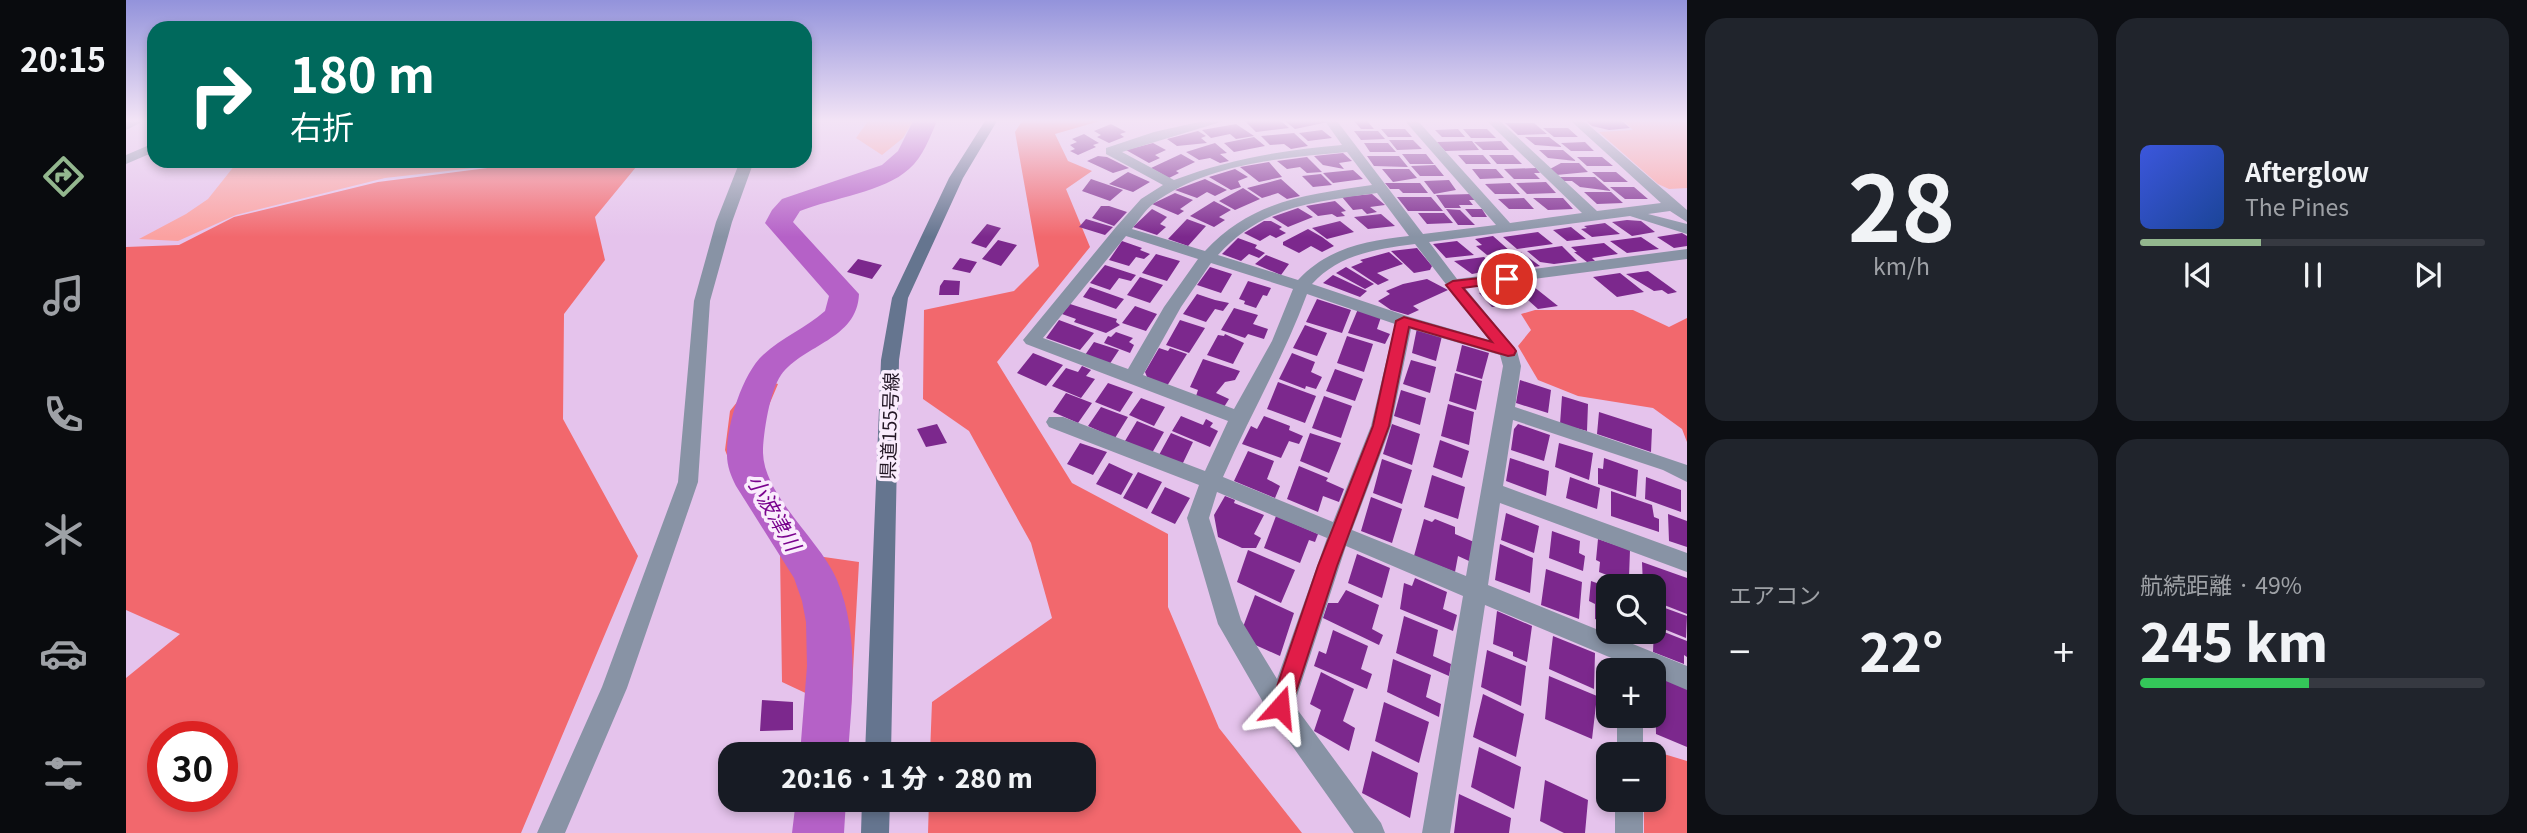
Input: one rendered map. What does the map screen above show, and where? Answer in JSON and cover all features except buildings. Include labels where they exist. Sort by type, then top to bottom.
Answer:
[{"type":"main road","name":"県道155号線","points":[[878,742],[890,360],[895,325],[900,298],[910,275],[967,160]]},
{"type":"main road","points":[[875,833],[876,812]]},
{"type":"street","points":[[1126,160],[1173,185]]},
{"type":"street","points":[[1239,418],[1032,340],[1146,202],[1173,185],[1221,167],[1257,160]]},
{"type":"street","points":[[1361,160],[1453,285],[1508,351],[1513,366],[1436,833]]},
{"type":"street","points":[[1446,160],[1507,228]]},
{"type":"street","points":[[1534,160],[1593,216]]},
{"type":"street","points":[[1620,160],[1687,218]]},
{"type":"street","points":[[551,833],[614,688],[688,482],[702,301],[724,222],[744,168]]},
{"type":"street","points":[[1133,377],[1206,256],[1233,230],[1264,212],[1307,199],[1382,188]]},
{"type":"street","points":[[1371,833],[1280,707],[1230,624],[1198,518],[1239,418],[1281,341],[1302,286],[1319,267],[1345,253],[1397,242],[1672,206]]},
{"type":"street","points":[[1626,213],[1687,229]]},
{"type":"street","points":[[1121,230],[1368,307],[1404,321],[1508,351]]},
{"type":"street","points":[[1453,285],[1687,254]]},
{"type":"street","points":[[1280,707],[1327,566],[1381,426],[1404,321]]},
{"type":"street","points":[[1504,410],[1670,465],[1687,474]]},
{"type":"street","points":[[1056,422],[1211,481],[1477,591],[1621,658]]},
{"type":"street","points":[[1492,491],[1687,564]]},
{"type":"street","points":[[1666,672],[1687,678]]},
{"type":"street","points":[[1629,812],[1629,833]]},
{"type":"shaded area","points":[[1020,160],[1067,160],[1092,171],[1066,189],[1090,247],[997,362],[1072,483],[1168,534],[1168,607],[1219,728],[1302,833],[928,833],[929,812],[1096,812],[1096,742],[930,742],[932,702],[1052,618],[1031,543],[969,431],[923,399],[924,310],[1014,291],[1039,266]]},
{"type":"shaded area","points":[[1631,160],[1687,160],[1687,188],[1669,189],[1658,184]]},
{"type":"shaded area","points":[[233,168],[473,168],[385,178],[236,215],[178,241],[139,239],[208,199]]},
{"type":"shaded area","points":[[487,168],[635,168],[595,217],[605,260],[564,314],[563,419],[638,556],[521,833],[126,833],[126,678],[180,634],[126,610],[126,247],[179,245],[234,217],[378,182]]},
{"type":"shaded area","points":[[1535,310],[1633,310],[1669,327],[1687,318],[1687,442],[1682,429],[1653,408],[1578,396],[1538,380],[1518,346],[1531,330],[1521,314]]},
{"type":"shaded area","points":[[756,378],[778,384],[758,431],[756,463],[817,556],[859,562],[851,706],[814,697],[782,682],[780,553],[742,494],[725,450],[730,411]]},
{"type":"shaded area","points":[[1666,755],[1687,761],[1687,833],[1644,833],[1644,812],[1666,812]]},
{"type":"waterway","name":"小波津川","points":[[825,742],[830,666],[823,601],[809,566],[754,486],[748,471],[745,448],[752,411],[768,369],[836,318],[842,307],[844,294],[779,223],[785,210],[791,205],[879,176],[903,160]]},
{"type":"waterway","name":"小波津川","points":[[818,833],[820,812]]},
{"type":"route","points":[[1280,707],[1327,566],[1381,426],[1404,321],[1508,351],[1453,285],[1507,279]]}]
